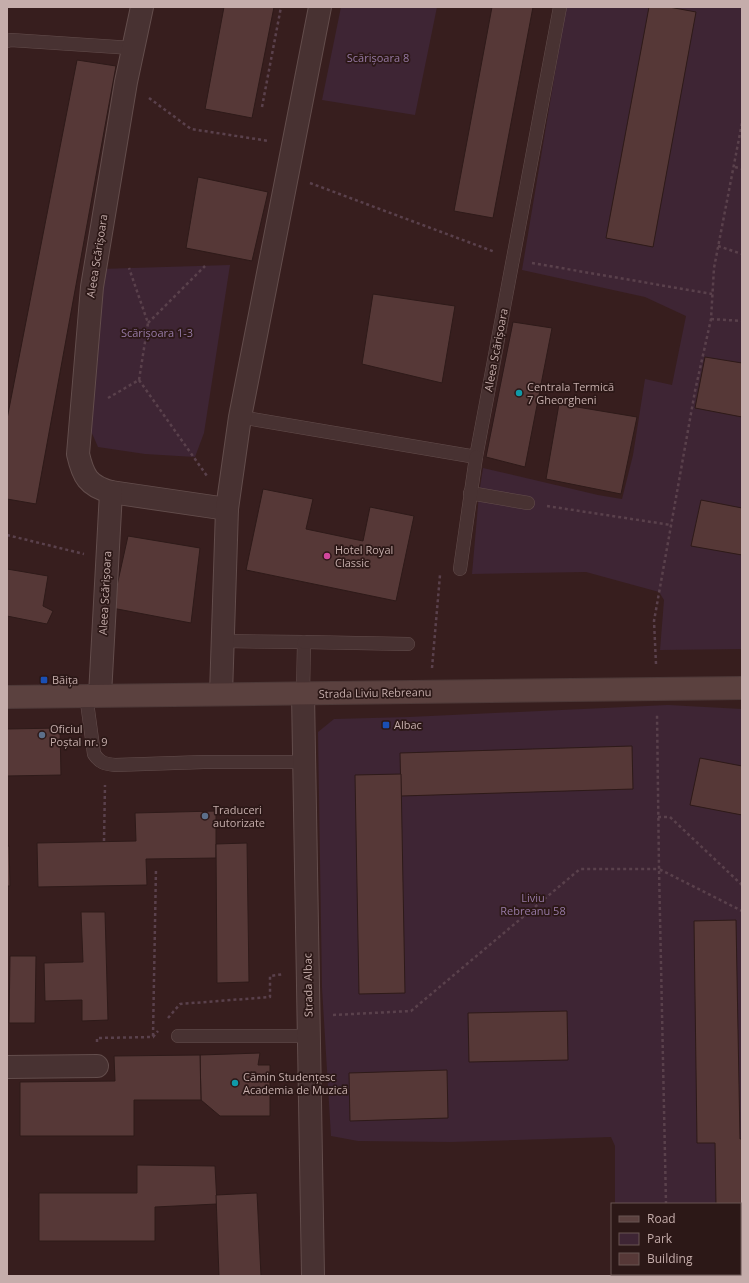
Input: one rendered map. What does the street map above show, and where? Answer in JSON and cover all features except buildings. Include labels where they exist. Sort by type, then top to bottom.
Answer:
[{"type":"street","name":"Aleea Scărișoara","points":[[142,7],[132,48],[92,287],[78,454],[81,468],[89,481],[99,488],[111,492],[227,509]]},
{"type":"street","points":[[221,694],[227,509],[240,417],[320,7]]},
{"type":"street","name":"Aleea Scărișoara","points":[[93,695],[111,492]]},
{"type":"street","name":"Strada Liviu Rebreanu","points":[[7,697],[742,688]]},
{"type":"street","name":"Strada Albac","points":[[303,694],[313,1276]]},
{"type":"street","points":[[7,1067],[97,1066]]},
{"type":"lane","name":"Aleea Scărișoara","points":[[460,569],[476,457],[560,7]]},
{"type":"lane","points":[[7,41],[11,40],[132,48]]},
{"type":"lane","points":[[240,417],[476,457]]},
{"type":"lane","points":[[470,493],[528,503]]},
{"type":"lane","points":[[223,641],[408,644]]},
{"type":"lane","points":[[303,694],[304,642]]},
{"type":"lane","points":[[93,695],[94,754],[98,760],[105,764],[304,762]]},
{"type":"lane","points":[[178,1036],[309,1026]]},
{"type":"path","points":[[262,107],[281,7]]},
{"type":"path","points":[[126,82],[191,129],[293,145]]},
{"type":"path","points":[[656,668],[654,621],[695,391],[711,319],[714,268],[735,167],[742,123]]},
{"type":"path","points":[[735,167],[742,169]]},
{"type":"path","points":[[287,174],[513,259],[712,294]]},
{"type":"path","points":[[718,246],[742,254]]},
{"type":"path","points":[[148,323],[205,266]]},
{"type":"path","points":[[129,268],[148,323],[139,380],[195,457],[227,509]]},
{"type":"path","points":[[711,319],[742,321]]},
{"type":"path","points":[[80,417],[89,409],[139,380]]},
{"type":"path","points":[[528,503],[671,525]]},
{"type":"path","points":[[7,535],[106,560]]},
{"type":"path","points":[[432,675],[441,568],[460,569]]},
{"type":"path","points":[[657,706],[666,1203]]},
{"type":"path","points":[[104,842],[105,764]]},
{"type":"path","points":[[658,817],[670,817],[706,849],[742,885]]},
{"type":"path","points":[[153,1037],[156,868]]},
{"type":"path","points":[[309,1026],[411,1012],[580,869],[659,869],[742,911]]},
{"type":"path","points":[[166,1020],[180,1004],[270,997],[270,976],[307,971]]},
{"type":"path","points":[[153,1037],[162,1026]]},
{"type":"path","points":[[97,1066],[97,1038],[178,1036]]},
{"type":"green space","name":"Scărișoara 8","points":[[341,7],[437,7],[415,115],[322,100]]},
{"type":"green space","points":[[566,7],[649,7],[606,237],[653,247],[696,12],[669,7],[742,7],[742,363],[705,357],[695,408],[742,417],[742,508],[701,500],[692,546],[742,555],[742,649],[660,650],[664,600],[659,592],[586,572],[472,574],[479,494],[483,468],[598,495],[622,499],[633,455],[645,379],[672,385],[686,316],[645,297],[522,270]]},
{"type":"green space","name":"Scărișoara 1-3","points":[[230,265],[204,433],[195,457],[145,454],[98,447],[87,422],[100,269]]},
{"type":"green space","name":"Liviu Rebreanu 58","points":[[668,705],[742,709],[742,766],[700,758],[690,805],[742,815],[742,1139],[740,1139],[736,920],[694,921],[697,1143],[715,1143],[716,1203],[615,1203],[615,1146],[611,1137],[451,1142],[358,1141],[331,1136],[322,988],[318,732],[334,719]],"holes":[[[632,746],[633,789],[401,796],[405,993],[359,994],[356,775],[401,774],[401,753]],[[567,1011],[568,1060],[469,1062],[468,1013]],[[446,1070],[448,1118],[350,1121],[349,1073]]]},
{"type":"place","name":"Centrala Termică 7 Gheorgheni","points":[[519,393]]},
{"type":"place","name":"Hotel Royal Classic","points":[[327,556]]},
{"type":"place","name":"Băița","points":[[44,680]]},
{"type":"place","name":"Albac","points":[[386,725]]},
{"type":"place","name":"Oficiul Poștal nr. 9","points":[[42,735]]},
{"type":"place","name":"Traduceri autorizate","points":[[205,816]]},
{"type":"place","name":"Cămin Studențesc Academia de Muzică","points":[[235,1083]]}]
